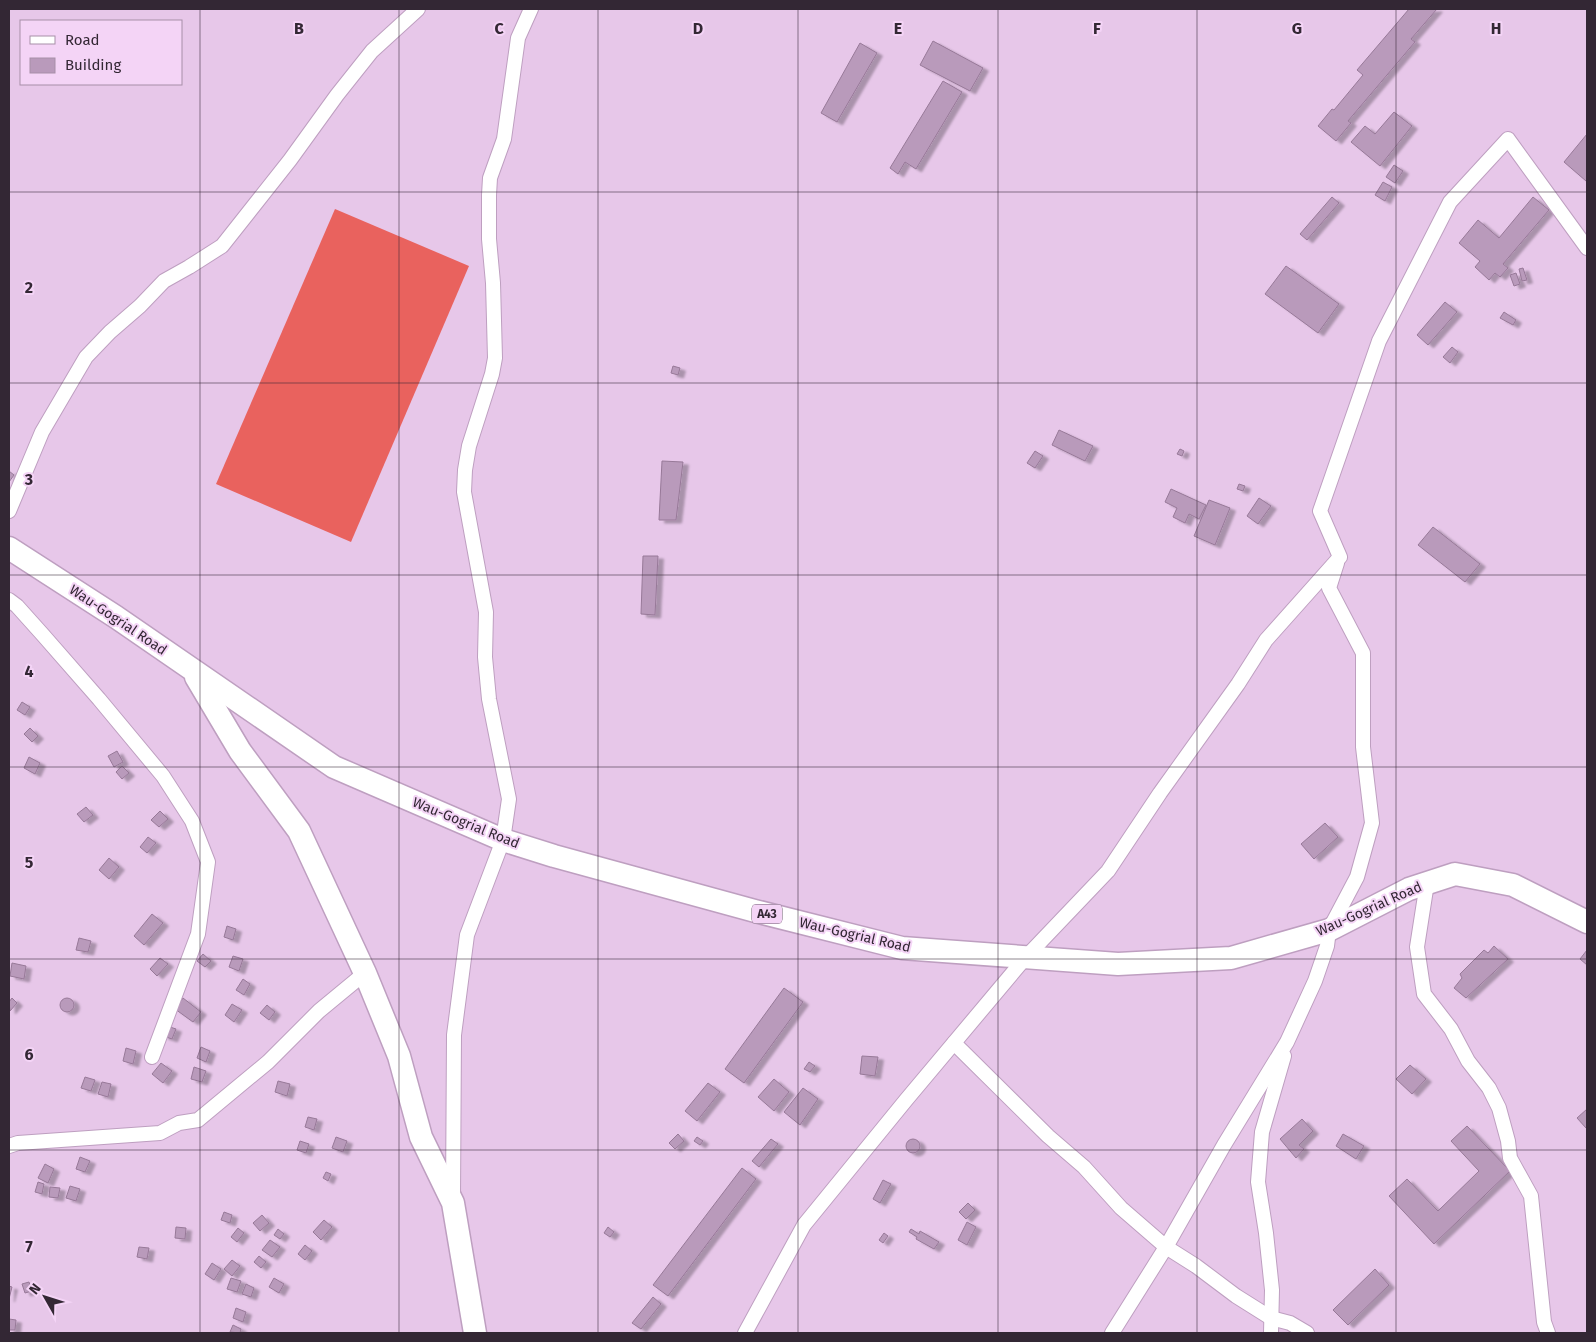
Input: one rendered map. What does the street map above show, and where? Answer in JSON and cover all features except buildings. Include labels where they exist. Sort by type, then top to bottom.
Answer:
[{"type":"main road","name":"Wau-Gogrial Road","points":[[9,548],[116,617],[334,766],[492,837],[554,856],[746,908],[902,948],[1118,964],[1231,958],[1329,930],[1409,889],[1455,874],[1513,885],[1587,922]]},
{"type":"main road","points":[[193,670],[240,751],[299,831],[365,973],[398,1056],[421,1137],[454,1203],[475,1333]]},
{"type":"street","points":[[9,510],[42,432],[86,357],[164,281],[222,246],[372,51],[418,9]]},
{"type":"street","points":[[454,1203],[454,1035],[467,935],[503,840],[509,799],[489,699],[485,657],[486,612],[464,492],[465,470],[469,446],[492,374],[495,358],[493,283],[489,239],[488,195],[490,178],[504,139],[518,38],[531,9]]},
{"type":"street","points":[[1112,1333],[1166,1247],[1287,1042],[1314,982],[1327,946],[1329,930],[1357,877],[1372,823],[1362,747],[1363,653],[1328,588],[1340,557],[1320,511],[1379,341],[1450,202],[1508,139],[1587,248]]},
{"type":"street","points":[[745,1333],[804,1225],[1026,957],[1108,871],[1160,793],[1238,684],[1266,640],[1340,557]]},
{"type":"street","points":[[9,600],[43,634],[100,699],[163,776],[192,821],[208,862],[198,934],[152,1057]]},
{"type":"street","points":[[1427,883],[1417,947],[1424,994],[1451,1029],[1468,1061],[1489,1088],[1499,1108],[1508,1141],[1510,1158],[1531,1196],[1544,1322],[1548,1333]]},
{"type":"street","points":[[9,1146],[18,1143],[160,1133],[179,1124],[198,1120],[268,1062],[319,1011],[365,973]]},
{"type":"street","points":[[1271,1333],[1272,1290],[1258,1182],[1262,1132],[1287,1042]]},
{"type":"street","points":[[954,1043],[1048,1136],[1084,1167],[1121,1208],[1166,1247],[1271,1318],[1290,1323],[1307,1333]]},
{"type":"shaded area","points":[[335,209],[469,266],[351,542],[216,484]]}]
